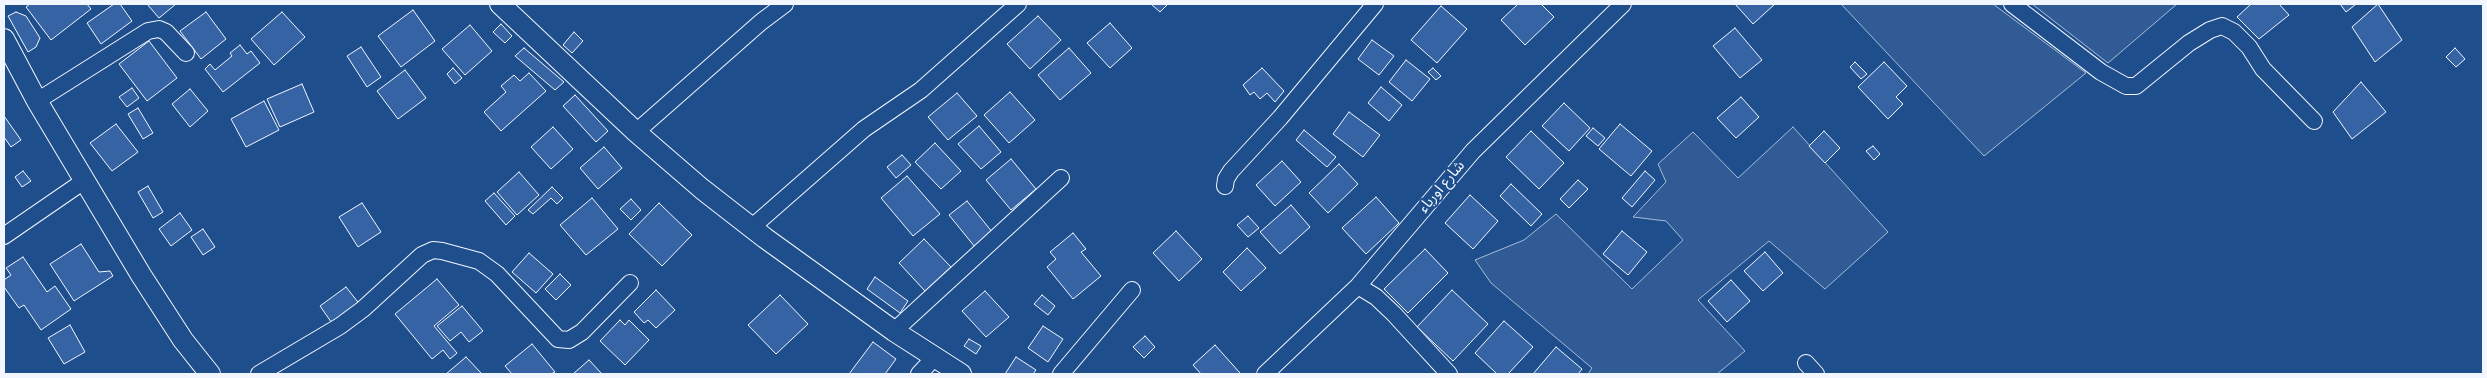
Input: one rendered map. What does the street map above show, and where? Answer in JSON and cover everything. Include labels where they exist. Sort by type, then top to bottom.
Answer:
[{"type":"street","points":[[500,4],[636,132],[751,228],[894,331],[961,374]]},
{"type":"street","points":[[636,132],[761,22],[785,4]]},
{"type":"street","points":[[751,228],[864,129],[921,90],[1018,4]]},
{"type":"street","points":[[1225,186],[1226,178],[1230,171],[1280,118],[1375,4]]},
{"type":"street","name":"شارع اورباء","points":[[1266,374],[1358,286],[1473,152],[1623,4]]},
{"type":"street","points":[[2012,4],[2101,72],[2126,86],[2136,86],[2189,43],[2210,30],[2222,26],[2234,32],[2249,47],[2263,69],[2314,121]]},
{"type":"street","points":[[37,101],[148,30],[159,29],[166,32],[186,53]]},
{"type":"street","points":[[4,40],[84,181],[182,340],[210,374]]},
{"type":"street","points":[[894,331],[1061,178]]},
{"type":"street","points":[[4,236],[84,181]]},
{"type":"street","points":[[259,374],[340,326],[363,309],[422,255],[433,250],[442,250],[479,261],[496,274],[558,339],[569,340],[582,332],[630,283]]},
{"type":"street","points":[[1358,286],[1376,296],[1449,374]]},
{"type":"street","points":[[1061,374],[1132,290]]},
{"type":"street","points":[[918,374],[934,358]]},
{"type":"shaded area","points":[[1841,4],[1993,4],[2086,73],[1984,156]]},
{"type":"shaded area","points":[[2032,4],[2177,4],[2108,63]]},
{"type":"shaded area","points":[[1793,127],[1888,232],[1825,289],[1769,241],[1698,300],[1745,351],[1717,374],[1588,374],[1592,368],[1491,283],[1475,260],[1524,240],[1556,214],[1632,289],[1683,240],[1666,221],[1633,217],[1666,182],[1658,164],[1693,132],[1738,178]]},
{"type":"building","points":[[30,4],[87,4],[91,9],[51,40],[26,7]]},
{"type":"building","points":[[114,4],[120,4],[132,21],[101,44],[87,23]]},
{"type":"building","points":[[147,4],[176,4],[159,18]]},
{"type":"building","points":[[1151,4],[1168,4],[1160,12]]},
{"type":"building","points":[[1518,4],[1541,4],[1554,17],[1525,45],[1501,20]]},
{"type":"building","points":[[1735,4],[1775,4],[1753,24]]},
{"type":"building","points":[[2251,4],[2279,4],[2289,15],[2259,39],[2237,17]]},
{"type":"building","points":[[2340,4],[2354,4],[2355,5],[2346,12]]},
{"type":"building","points":[[2378,4],[2402,40],[2375,62],[2352,27]]},
{"type":"building","points":[[1441,6],[1467,29],[1437,63],[1411,40]]},
{"type":"building","points":[[413,10],[435,41],[401,67],[378,36]]},
{"type":"building","points":[[16,12],[26,16],[40,38],[36,47],[28,52],[8,16]]},
{"type":"building","points":[[206,12],[226,39],[201,59],[180,31]]},
{"type":"building","points":[[282,12],[305,37],[274,65],[251,39]]},
{"type":"building","points":[[1038,16],[1061,40],[1030,69],[1007,44]]},
{"type":"building","points":[[1110,23],[1132,48],[1110,68],[1087,43]]},
{"type":"building","points":[[501,24],[512,36],[505,43],[493,32]]},
{"type":"building","points":[[470,25],[492,51],[465,75],[442,49]]},
{"type":"building","points":[[1735,28],[1762,60],[1740,78],[1713,46]]},
{"type":"building","points":[[574,32],[583,41],[572,53],[563,45]]},
{"type":"building","points":[[1372,40],[1394,56],[1379,75],[1358,59]]},
{"type":"building","points":[[149,41],[177,78],[147,101],[119,64]]},
{"type":"building","points":[[240,45],[247,54],[251,51],[260,63],[223,92],[205,69],[210,64],[215,70],[232,56],[230,53]]},
{"type":"building","points":[[361,47],[381,77],[367,87],[347,56]]},
{"type":"building","points":[[524,48],[564,82],[555,90],[515,56]]},
{"type":"building","points":[[1069,48],[1091,73],[1060,100],[1038,75]]},
{"type":"building","points":[[2455,48],[2465,59],[2456,67],[2446,57]]},
{"type":"building","points":[[1406,60],[1430,79],[1412,101],[1389,82]]},
{"type":"building","points":[[1855,62],[1867,74],[1861,79],[1850,67]]},
{"type":"building","points":[[1884,62],[1907,86],[1896,97],[1903,104],[1888,119],[1858,87]]},
{"type":"building","points":[[453,68],[462,78],[455,84],[447,74]]},
{"type":"building","points":[[1262,68],[1284,91],[1275,102],[1267,93],[1260,99],[1254,92],[1250,95],[1243,85]]},
{"type":"building","points":[[1433,68],[1441,76],[1436,80],[1428,72]]},
{"type":"building","points":[[405,70],[426,98],[398,119],[377,91]]},
{"type":"building","points":[[529,73],[546,91],[501,131],[484,112],[506,92],[501,86],[514,75],[520,81]]},
{"type":"building","points":[[2361,82],[2386,112],[2352,139],[2333,112]]},
{"type":"building","points":[[302,84],[314,112],[280,127],[267,99]]},
{"type":"building","points":[[1381,87],[1402,105],[1389,121],[1368,103]]},
{"type":"building","points":[[132,88],[139,98],[127,107],[119,97]]},
{"type":"building","points":[[190,89],[208,111],[190,127],[172,104]]},
{"type":"building","points":[[1010,92],[1035,120],[1009,143],[984,115]]},
{"type":"building","points":[[957,93],[977,116],[948,140],[928,117]]},
{"type":"building","points":[[575,95],[608,131],[596,142],[563,106]]},
{"type":"building","points":[[1741,97],[1759,117],[1736,138],[1717,118]]},
{"type":"building","points":[[264,101],[279,130],[246,147],[231,119]]},
{"type":"building","points":[[1564,103],[1590,128],[1569,151],[1542,126]]},
{"type":"building","points":[[138,108],[153,133],[143,139],[128,114]]},
{"type":"building","points":[[1349,112],[1380,135],[1363,157],[1333,134]]},
{"type":"building","points":[[4,116],[21,140],[11,147],[4,137]]},
{"type":"building","points":[[116,124],[138,152],[112,171],[90,143]]},
{"type":"building","points":[[1620,124],[1652,151],[1631,176],[1599,149]]},
{"type":"building","points":[[979,126],[1001,152],[981,169],[958,144]]},
{"type":"building","points":[[553,127],[573,149],[551,169],[531,147]]},
{"type":"building","points":[[1593,128],[1605,138],[1598,146],[1586,136]]},
{"type":"building","points":[[1304,130],[1336,157],[1327,167],[1296,140]]},
{"type":"building","points":[[1531,131],[1564,163],[1539,189],[1506,157]]},
{"type":"building","points":[[1824,131],[1840,148],[1825,163],[1809,146]]},
{"type":"building","points":[[935,143],[961,171],[941,189],[915,162]]},
{"type":"building","points":[[1873,146],[1880,154],[1874,160],[1866,151]]},
{"type":"building","points":[[604,147],[622,168],[598,189],[580,168]]},
{"type":"building","points":[[902,155],[911,165],[896,178],[887,167]]},
{"type":"building","points":[[1011,159],[1036,189],[1011,210],[986,180]]},
{"type":"building","points":[[1282,161],[1301,182],[1275,206],[1256,185]]},
{"type":"building","points":[[1339,164],[1358,184],[1328,213],[1309,193]]},
{"type":"building","points":[[23,171],[31,181],[22,187],[15,177]]},
{"type":"building","points":[[1645,171],[1655,180],[1632,207],[1622,198]]},
{"type":"building","points":[[519,172],[539,195],[517,215],[497,192]]},
{"type":"building","points":[[907,176],[940,214],[913,236],[881,198]]},
{"type":"building","points":[[1578,180],[1588,189],[1569,208],[1560,199]]},
{"type":"building","points":[[1511,184],[1542,214],[1531,226],[1500,196]]},
{"type":"building","points":[[148,186],[163,212],[153,218],[138,192]]},
{"type":"building","points":[[552,187],[563,198],[557,204],[551,198],[533,214],[528,210]]},
{"type":"building","points":[[494,193],[515,216],[506,225],[485,201]]},
{"type":"building","points":[[1470,195],[1498,221],[1473,249],[1445,223]]},
{"type":"building","points":[[1376,197],[1399,223],[1366,254],[1342,228]]},
{"type":"building","points":[[592,198],[618,229],[586,255],[560,225]]},
{"type":"building","points":[[631,199],[641,210],[631,220],[620,209]]},
{"type":"building","points":[[967,201],[993,233],[975,247],[949,215]]},
{"type":"building","points":[[362,203],[381,232],[358,247],[339,217]]},
{"type":"building","points":[[659,203],[692,235],[662,266],[629,234]]},
{"type":"building","points":[[1291,205],[1310,227],[1280,254],[1260,232]]},
{"type":"building","points":[[180,213],[192,230],[171,246],[159,229]]},
{"type":"building","points":[[1248,216],[1259,228],[1248,237],[1237,225]]},
{"type":"building","points":[[203,229],[215,247],[203,255],[191,237]]},
{"type":"building","points":[[1176,231],[1202,259],[1179,281],[1153,253]]},
{"type":"building","points":[[1622,231],[1647,252],[1628,275],[1603,254]]},
{"type":"building","points":[[1073,233],[1086,249],[1081,252],[1101,276],[1073,299],[1047,267],[1056,259],[1050,252]]},
{"type":"building","points":[[924,239],[951,267],[925,291],[899,263]]},
{"type":"building","points":[[81,244],[99,272],[110,271],[113,276],[74,301],[50,264]]},
{"type":"building","points":[[1247,248],[1266,268],[1241,291],[1223,272]]},
{"type":"building","points":[[1425,249],[1448,273],[1408,313],[1384,289]]},
{"type":"building","points":[[1765,252],[1783,273],[1763,291],[1744,271]]},
{"type":"building","points":[[529,253],[553,274],[536,293],[512,272]]},
{"type":"building","points":[[23,257],[47,292],[55,286],[71,309],[41,330],[24,305],[19,308],[4,287],[4,280],[11,275],[6,268]]},
{"type":"building","points":[[560,274],[571,285],[556,300],[545,289]]},
{"type":"building","points":[[875,277],[908,301],[900,313],[867,289]]},
{"type":"building","points":[[437,279],[459,305],[434,326],[457,353],[450,359],[443,350],[432,359],[395,314]]},
{"type":"building","points":[[1731,280],[1750,301],[1727,322],[1708,301]]},
{"type":"building","points":[[346,287],[361,306],[334,326],[320,306]]},
{"type":"building","points":[[656,290],[675,310],[656,328],[648,320],[644,323],[634,312]]},
{"type":"building","points":[[1452,290],[1488,324],[1453,361],[1417,327]]},
{"type":"building","points":[[985,291],[1009,317],[986,337],[962,311]]},
{"type":"building","points":[[780,295],[808,324],[776,354],[748,325]]},
{"type":"building","points":[[1042,295],[1055,306],[1048,315],[1034,304]]},
{"type":"building","points":[[462,306],[483,331],[469,342],[461,332],[450,341],[437,326]]},
{"type":"building","points":[[620,320],[625,325],[629,320],[649,340],[625,365],[600,341]]},
{"type":"building","points":[[1504,321],[1533,347],[1508,374],[1497,374],[1475,353]]},
{"type":"building","points":[[70,325],[85,352],[64,364],[48,338]]},
{"type":"building","points":[[1043,326],[1063,339],[1048,362],[1028,348]]},
{"type":"building","points":[[1145,336],[1155,347],[1144,358],[1133,347]]},
{"type":"building","points":[[969,339],[981,346],[976,354],[964,346]]},
{"type":"building","points":[[873,342],[896,359],[885,374],[849,374]]},
{"type":"building","points":[[532,344],[555,372],[551,374],[512,374],[505,366]]},
{"type":"building","points":[[1215,345],[1240,373],[1201,374],[1193,365]]},
{"type":"building","points":[[1556,347],[1582,369],[1578,374],[1533,374]]},
{"type":"building","points":[[466,357],[482,374],[446,374]]},
{"type":"building","points":[[1016,357],[1036,370],[1033,374],[1005,374]]},
{"type":"building","points":[[589,360],[602,374],[573,374]]}]
